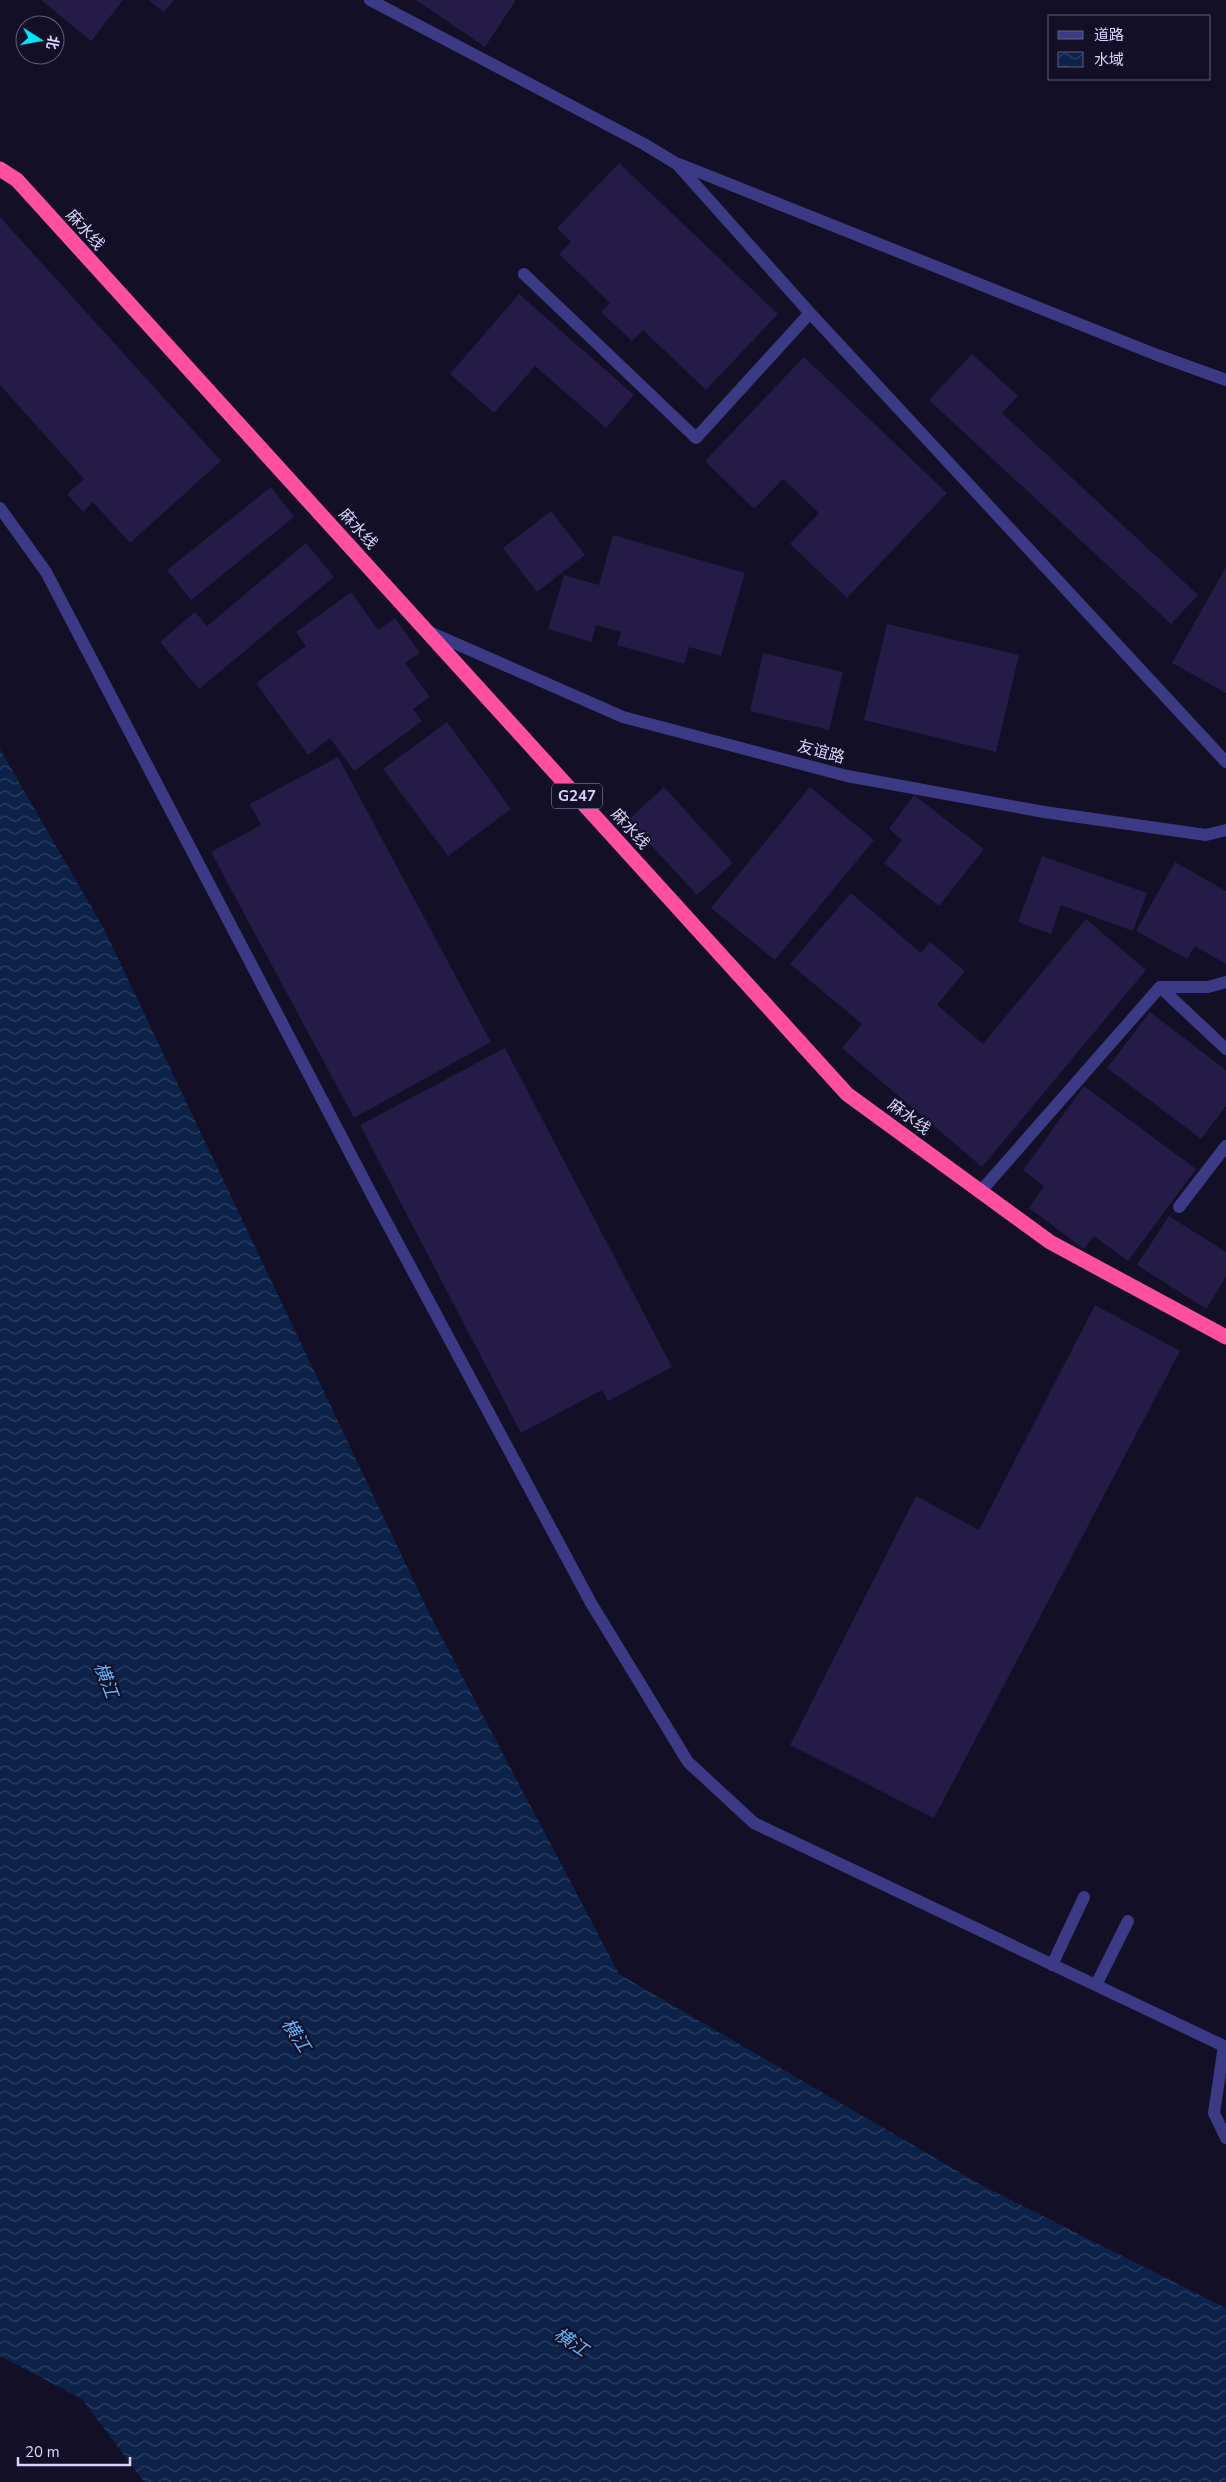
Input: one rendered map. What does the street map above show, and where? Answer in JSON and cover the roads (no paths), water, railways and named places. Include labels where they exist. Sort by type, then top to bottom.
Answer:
[{"type":"highway","name":"麻水线","points":[[0,169],[17,180],[847,1094],[1050,1242],[1226,1337]]},
{"type":"street","points":[[370,0],[644,144],[677,164],[1157,355],[1226,380]]},
{"type":"street","points":[[677,164],[810,313],[1226,762]]},
{"type":"street","points":[[524,274],[696,438],[810,313]]},
{"type":"street","points":[[0,508],[46,572],[372,1197],[591,1602],[688,1762],[754,1823],[1224,2046],[1214,2113],[1226,2138]]},
{"type":"street","name":"友谊路","points":[[426,631],[623,717],[847,776],[1044,812],[1206,835],[1226,830]]},
{"type":"street","points":[[981,1191],[1160,987],[1208,987],[1226,982]]},
{"type":"street","points":[[1160,987],[1226,1049]]},
{"type":"street","points":[[1179,1207],[1226,1146]]},
{"type":"street","points":[[1052,1965],[1084,1897]]},
{"type":"street","points":[[1096,1985],[1128,1921]]},
{"type":"water","name":"横江","points":[[0,749],[104,929],[431,1617],[619,1974],[983,2186],[1226,2308],[1226,2482],[144,2482],[82,2399],[0,2356]]}]
